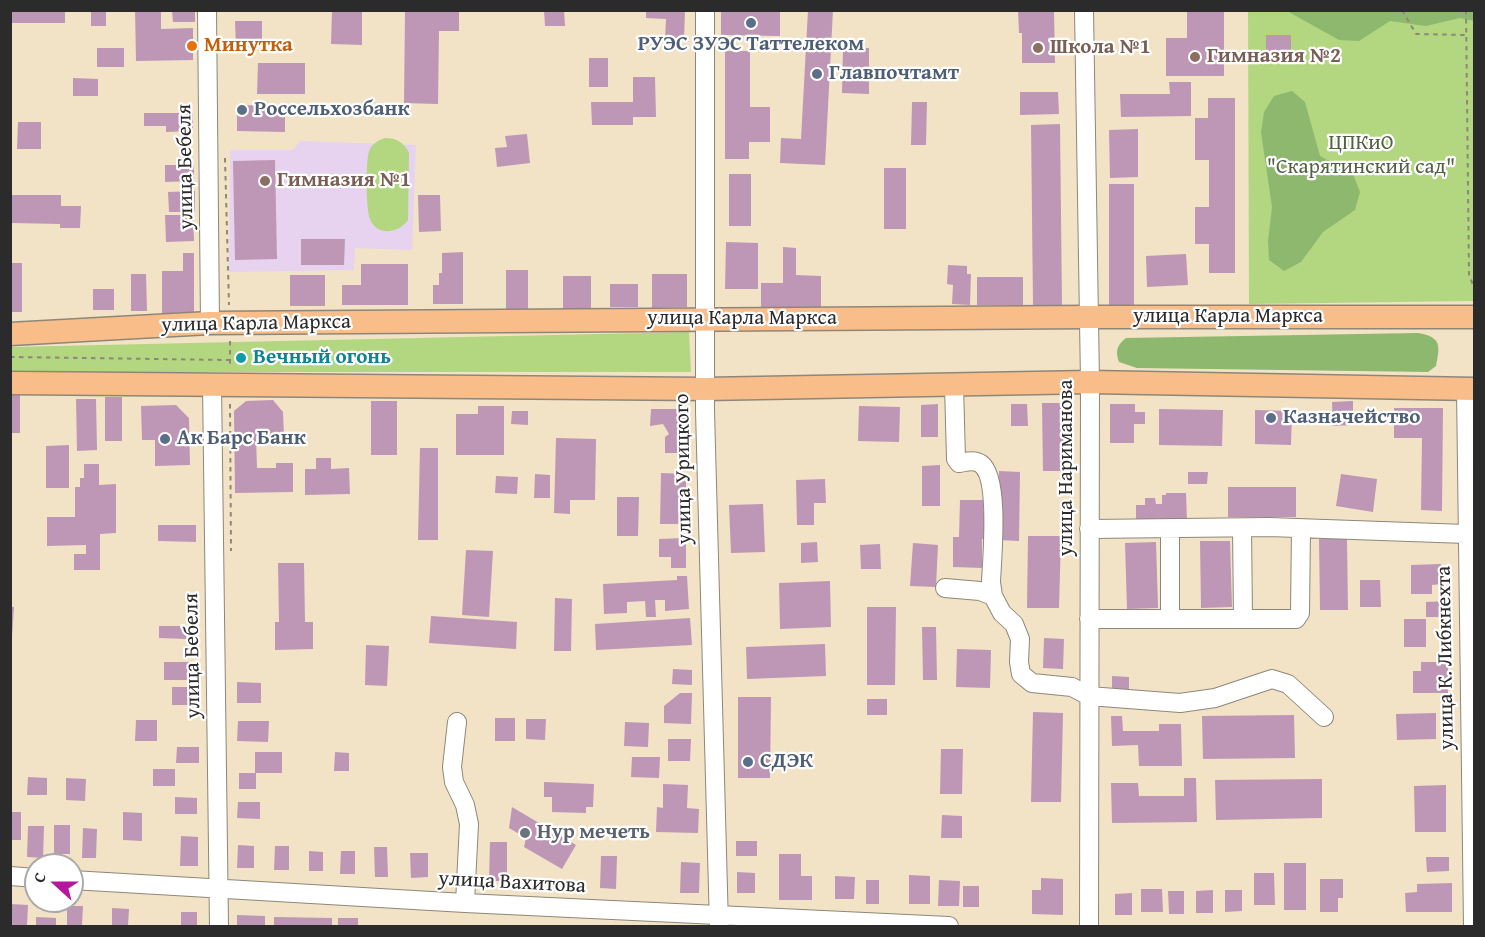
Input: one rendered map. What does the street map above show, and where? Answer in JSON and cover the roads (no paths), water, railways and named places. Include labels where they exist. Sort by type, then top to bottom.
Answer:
[{"type":"main road","name":"улица Карла Маркса","points":[[10,333],[210,323],[1089,316],[1474,317]]},
{"type":"main road","points":[[10,383],[705,389],[1090,382],[1470,389]]},
{"type":"street","name":"улица Бебеля","points":[[207,10],[210,323]]},
{"type":"street","name":"улица Урицкого","points":[[705,10],[705,389],[719,921]]},
{"type":"street","name":"улица Нариманова","points":[[1084,10],[1090,382],[1089,927]]},
{"type":"street","name":"улица Бебеля","points":[[212,384],[219,927]]},
{"type":"street","points":[[954,385],[956,459],[959,463],[974,460],[987,470],[993,490],[991,582],[993,597],[1002,613],[1014,624],[1020,639],[1018,662],[1021,674],[1032,683],[1072,687],[1089,696],[1193,702],[1225,695],[1272,679],[1288,684],[1324,717]]},
{"type":"street","name":"улица К. Либкнехта","points":[[1470,389],[1466,534],[1473,927]]},
{"type":"street","points":[[1170,528],[1170,619]]},
{"type":"street","points":[[1242,528],[1243,619]]},
{"type":"street","points":[[1089,529],[1301,528],[1466,534]]},
{"type":"street","points":[[1089,620],[1296,619],[1300,613],[1301,528]]},
{"type":"street","points":[[945,588],[981,591],[993,597]]},
{"type":"street","points":[[457,722],[452,767],[454,782],[465,805],[469,824],[465,903]]},
{"type":"street","name":"улица Вахитова","points":[[84,881],[465,903],[719,921],[949,927]]},
{"type":"place","name":"РУЭС ЗУЭС Таттелеком","points":[[751,23]]},
{"type":"place","name":"Минутка","points":[[192,46]]},
{"type":"place","name":"Школа №1","points":[[1038,48]]},
{"type":"place","name":"Гимназия №2","points":[[1195,57]]},
{"type":"place","name":"Главпочтамт","points":[[817,74]]},
{"type":"place","name":"Россельхозбанк","points":[[242,110]]},
{"type":"place","name":"Гимназия №1","points":[[265,181]]},
{"type":"place","name":"Вечный огонь","points":[[241,358]]},
{"type":"place","name":"Казначейство","points":[[1271,418]]},
{"type":"place","name":"Ак Барс Банк","points":[[165,439]]},
{"type":"place","name":"СДЭК","points":[[748,762]]},
{"type":"place","name":"Нур мечеть","points":[[525,833]]},
{"type":"park label","name":"ЦПКиО \"Скарятинский сад\"","points":[[1361,156]]}]
